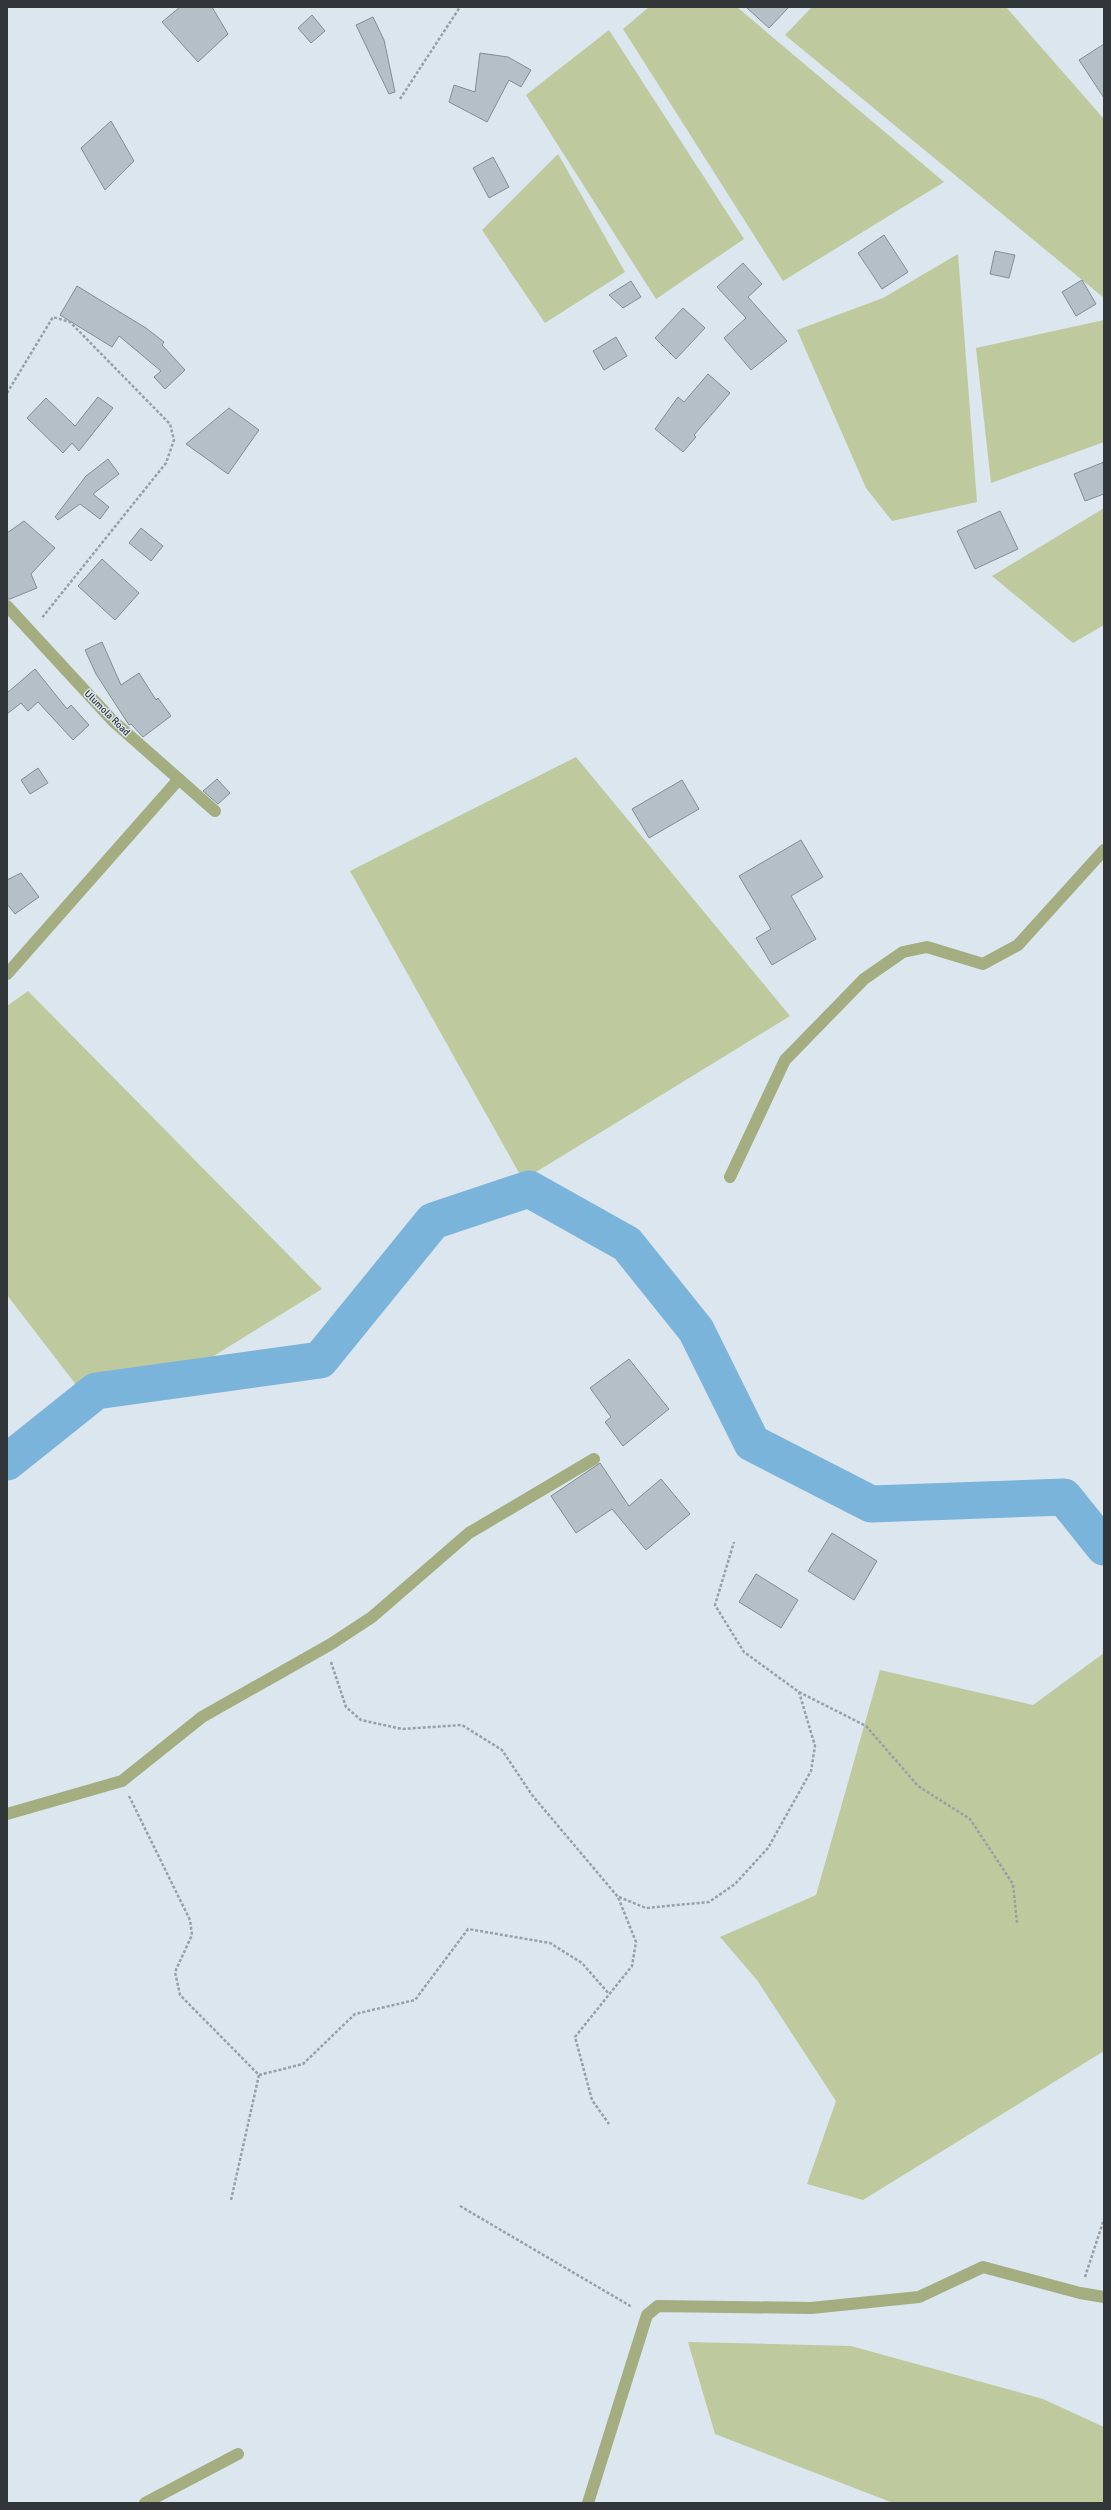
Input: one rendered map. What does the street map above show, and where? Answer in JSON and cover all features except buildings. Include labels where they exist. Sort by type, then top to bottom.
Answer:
[{"type":"street","name":"Ulumola Road","points":[[7,606],[113,721],[216,811]]},
{"type":"street","points":[[7,974],[179,779]]},
{"type":"street","points":[[730,1177],[785,1060],[864,979],[903,952],[927,947],[983,964],[1018,945],[1104,850]]},
{"type":"street","points":[[7,1814],[122,1781],[202,1717],[330,1644],[372,1617],[469,1533],[594,1459]]},
{"type":"street","points":[[588,2503],[647,2315],[658,2306],[811,2308],[919,2298],[983,2268],[1080,2293],[1104,2297]]},
{"type":"street","points":[[145,2503],[238,2454]]},
{"type":"path","points":[[400,99],[460,7]]},
{"type":"path","points":[[7,393],[53,317],[70,322],[154,407],[170,424],[174,440],[166,463],[31,632]]},
{"type":"path","points":[[734,1542],[715,1605],[744,1652],[799,1692],[866,1726],[918,1786],[970,1819],[1013,1884],[1017,1923]]},
{"type":"path","points":[[330,1644],[330,1658],[346,1707],[361,1720],[402,1729],[462,1725],[502,1750],[532,1795],[618,1897],[636,1942],[632,1966],[575,2037],[592,2100],[609,2124]]},
{"type":"path","points":[[618,1897],[646,1908],[709,1902],[735,1884],[768,1848],[811,1771],[815,1746],[799,1692]]},
{"type":"path","points":[[122,1781],[190,1920],[192,1935],[175,1972],[180,1995],[259,2075]]},
{"type":"path","points":[[259,2075],[303,2064],[355,2014],[415,2000],[468,1929],[550,1944],[582,1963],[609,1994]]},
{"type":"path","points":[[231,2200],[259,2075]]},
{"type":"path","points":[[460,2206],[647,2315]]},
{"type":"path","points":[[1080,2293],[1104,2218]]},
{"type":"green space","points":[[649,7],[737,7],[944,182],[783,281],[623,29]]},
{"type":"green space","points":[[812,7],[1006,7],[1104,119],[1104,298],[785,35]]},
{"type":"green space","points":[[609,30],[744,239],[656,299],[526,95]]},
{"type":"green space","points":[[558,154],[625,272],[545,323],[482,230]]},
{"type":"green space","points":[[958,254],[977,502],[892,521],[866,488],[797,330],[883,298]]},
{"type":"green space","points":[[1104,320],[1104,442],[991,483],[976,348]]},
{"type":"green space","points":[[1104,508],[1104,625],[1073,643],[992,576]]},
{"type":"green space","points":[[576,757],[790,1016],[523,1180],[350,871]]},
{"type":"green space","points":[[28,991],[322,1289],[204,1362],[77,1386],[7,1295],[7,1006]]},
{"type":"green space","points":[[1104,1653],[1104,2051],[863,2200],[807,2184],[836,2101],[757,1980],[720,1937],[816,1895],[880,1670],[1033,1705]]},
{"type":"green space","points":[[688,2342],[851,2346],[1043,2399],[1104,2427],[1104,2503],[893,2503],[715,2434]]},
{"type":"waterway","points":[[7,1462],[96,1391],[320,1360],[433,1221],[529,1189],[627,1244],[696,1330],[752,1443],[871,1504],[1064,1497],[1104,1547]]}]
